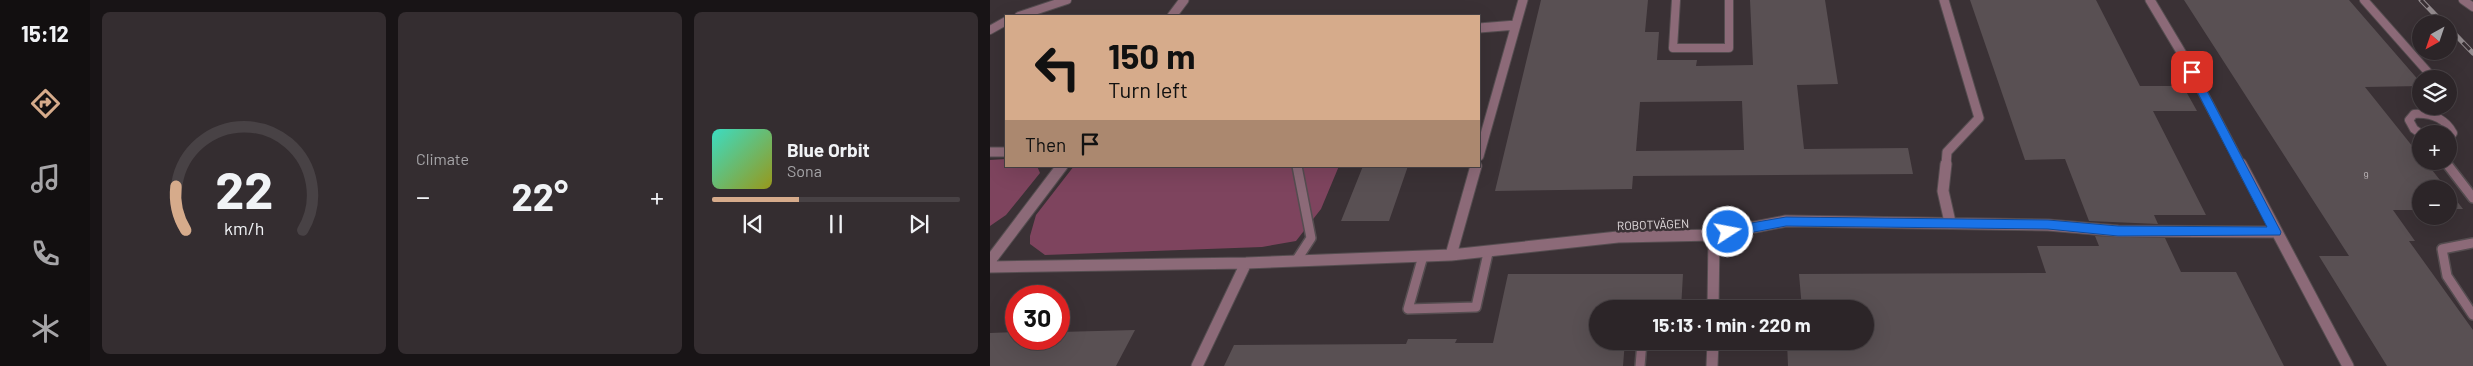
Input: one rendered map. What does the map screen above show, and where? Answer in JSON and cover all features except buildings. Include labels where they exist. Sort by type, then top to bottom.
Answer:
[{"type":"street","points":[[1173,15],[1184,0]]},
{"type":"street","points":[[1480,152],[1523,0]]},
{"type":"street","points":[[1944,0],[1979,118],[1947,152],[1943,191],[1950,222]]},
{"type":"street","points":[[2150,0],[2184,57],[2275,232],[2348,366]]},
{"type":"street","points":[[1480,28],[1516,25]]},
{"type":"street","points":[[990,152],[1005,152]]},
{"type":"street","points":[[990,260],[1061,167]]},
{"type":"street","points":[[1451,255],[1476,167]]},
{"type":"street","name":"ROBOTVÄGEN","points":[[990,267],[1246,263],[1451,255],[1618,236],[1714,235],[1786,221],[1950,222],[2048,225],[2118,231],[2275,232]]},
{"type":"street","points":[[1713,300],[1714,235]]},
{"type":"street","points":[[1197,366],[1246,263]]},
{"type":"street","points":[[1712,366],[1713,350]]},
{"type":"lane","points":[[1022,15],[1067,0]]},
{"type":"lane","points":[[1676,0],[1673,48],[1729,48],[1729,0]]},
{"type":"lane","points":[[2364,0],[2426,70]]},
{"type":"lane","points":[[2463,0],[2473,7]]},
{"type":"lane","points":[[990,30],[1005,22]]},
{"type":"lane","points":[[2412,126],[2410,117],[2420,114],[2434,116],[2447,125]]},
{"type":"lane","points":[[1296,261],[1311,238],[1297,167]]},
{"type":"lane","points":[[2452,170],[2473,198]]},
{"type":"lane","points":[[2473,243],[2442,249],[2441,263],[2448,280],[2473,315]]},
{"type":"lane","points":[[1423,256],[1408,308],[1476,307],[1488,252]]},
{"type":"lane","points":[[1640,366],[1641,350]]},
{"type":"shaded area","points":[[1005,159],[1005,167],[1037,167],[1040,173],[1006,215],[990,226],[990,160]]},
{"type":"shaded area","points":[[1073,167],[1339,167],[1321,209],[1296,241],[1262,247],[1045,255],[1030,244],[1030,236],[1036,215]]},
{"type":"railway","points":[[2421,0],[2435,15]]},
{"type":"railway","points":[[2458,37],[2473,53]]},
{"type":"route","points":[[1728,232],[1786,221],[1950,222],[2048,225],[2118,231],[2275,232],[2192,72]]}]
